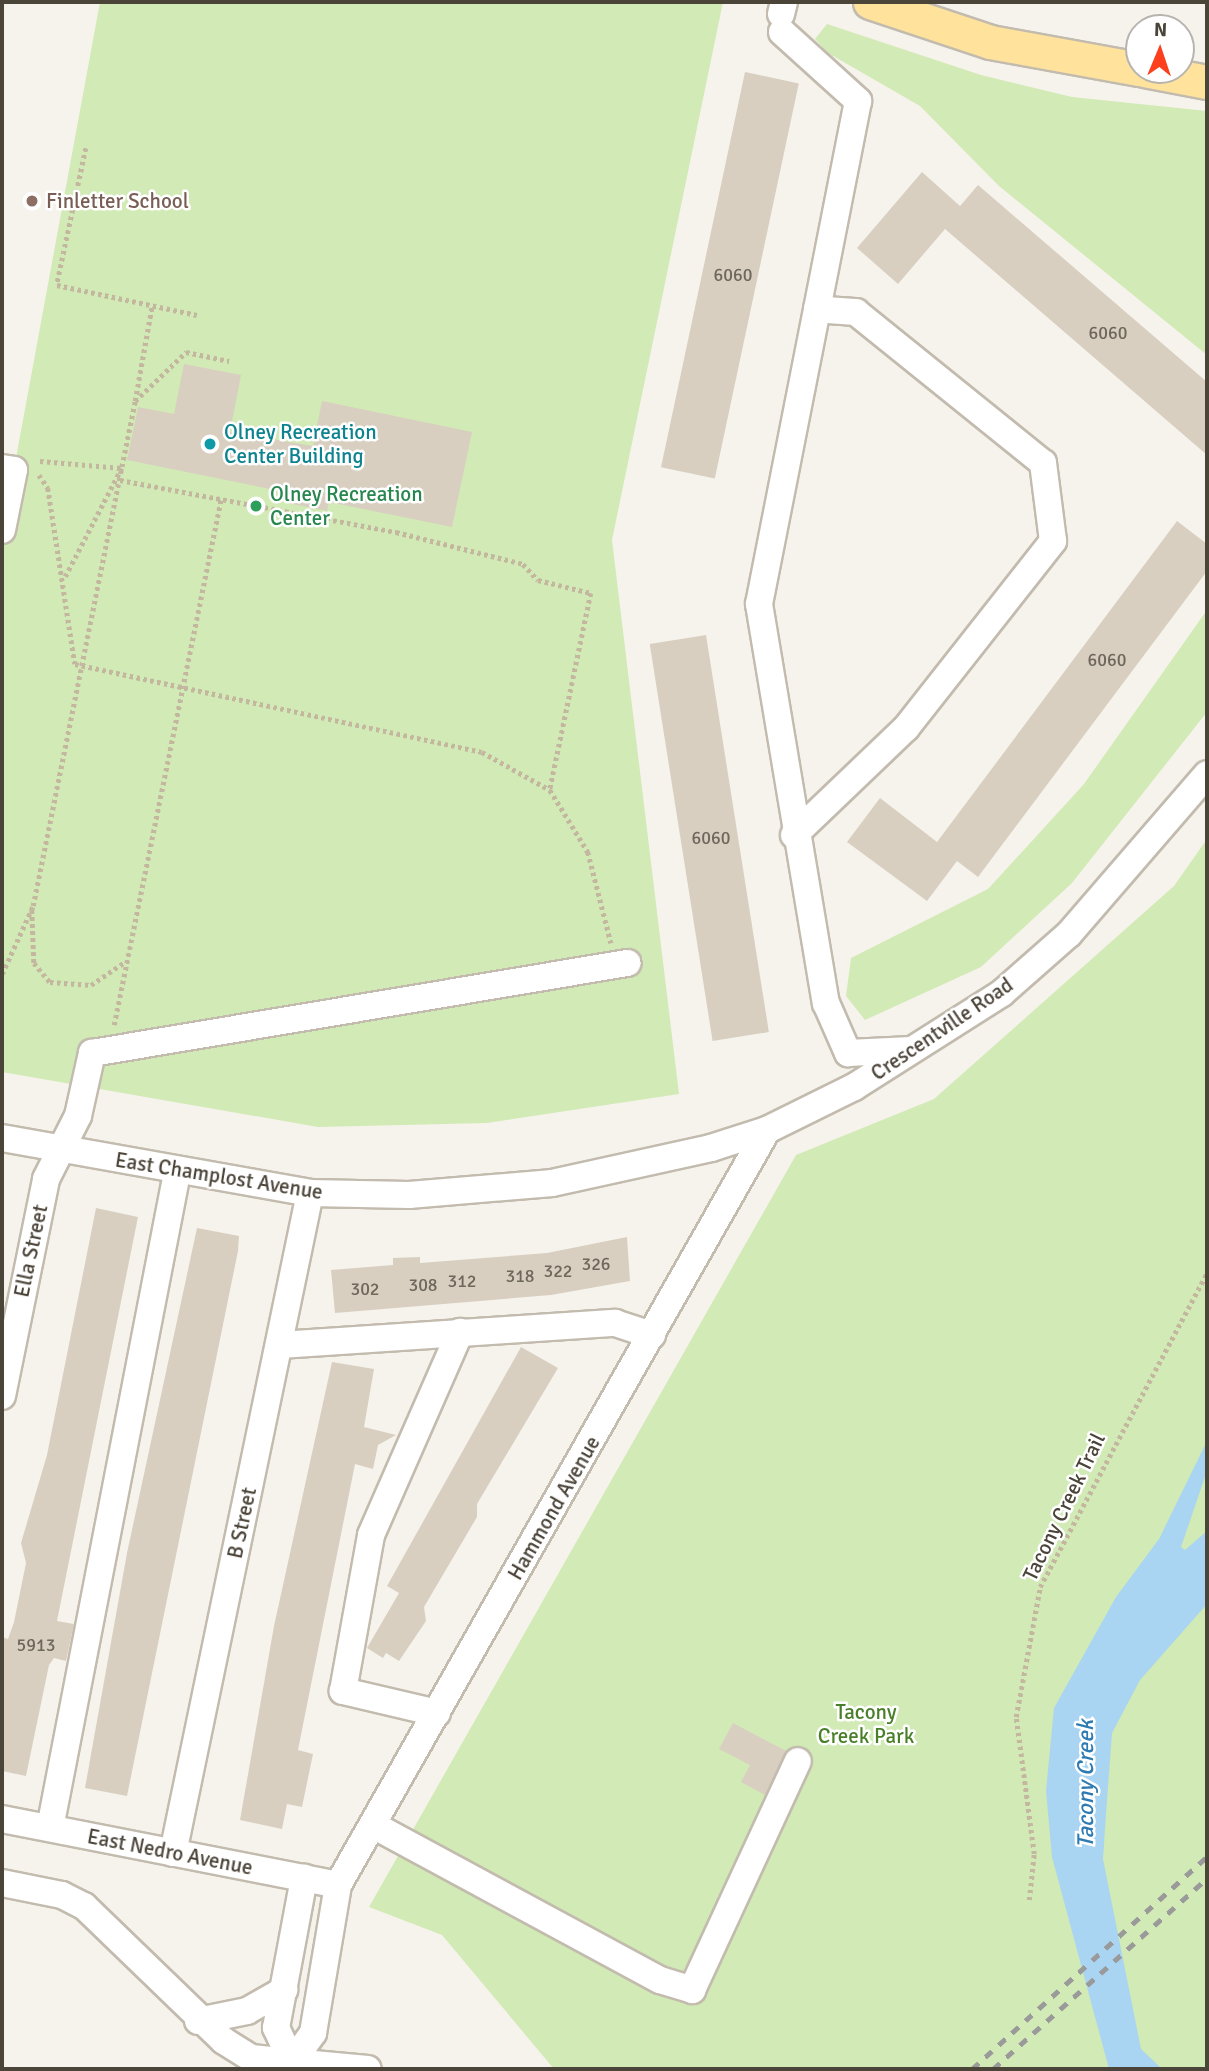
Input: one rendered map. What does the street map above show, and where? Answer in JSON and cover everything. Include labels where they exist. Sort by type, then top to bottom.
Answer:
[{"type":"main road","points":[[870,2],[990,42],[1125,67]]},
{"type":"street","points":[[782,16],[858,101],[759,604],[794,835],[826,1003],[848,1053],[916,1050]]},
{"type":"street","points":[[794,835],[906,728],[1053,541],[1043,463],[856,312],[817,309]]},
{"type":"street","points":[[2,530],[18,471]]},
{"type":"street","name":"Crescentville Road","points":[[767,1130],[916,1050],[1002,993],[1069,934],[1207,774]]},
{"type":"street","points":[[108,1050],[620,964]]},
{"type":"street","name":"Ella Street","points":[[2,1396],[57,1149],[78,1116],[92,1053],[108,1050]]},
{"type":"street","name":"East Champlost Avenue","points":[[2,1138],[177,1173],[310,1192],[477,1193],[645,1166],[767,1130]]},
{"type":"street","name":"Hammond Avenue","points":[[338,1885],[767,1130]]},
{"type":"street","points":[[50,1828],[177,1173]]},
{"type":"street","name":"B Street","points":[[173,1853],[310,1192]]},
{"type":"street","points":[[279,1345],[615,1323],[652,1335]]},
{"type":"street","points":[[436,1713],[343,1691],[371,1535],[460,1332]]},
{"type":"street","points":[[373,1825],[660,1980],[692,1990],[798,1761]]},
{"type":"street","name":"East Nedro Avenue","points":[[2,1819],[338,1885]]},
{"type":"street","points":[[291,2066],[276,2028],[304,1878]]},
{"type":"street","points":[[2,1883],[62,1895],[84,1906],[198,2021],[251,2058],[291,2066],[368,2069]]},
{"type":"street","points":[[291,2066],[313,2034],[338,1885]]},
{"type":"street","points":[[198,2021],[247,2011],[284,1990]]},
{"type":"path","points":[[86,148],[57,285],[197,315]]},
{"type":"path","points":[[127,959],[91,985],[51,982],[34,963],[33,906],[120,480],[152,306]]},
{"type":"path","points":[[135,401],[186,352],[229,360]]},
{"type":"path","points":[[40,461],[122,468]]},
{"type":"path","points":[[65,578],[122,468]]},
{"type":"path","points":[[18,471],[48,488],[65,578],[75,664],[455,742],[550,790],[588,852],[620,964]]},
{"type":"path","points":[[120,480],[409,535],[523,564],[538,580],[591,593],[550,790]]},
{"type":"path","points":[[108,1050],[221,499]]},
{"type":"path","points":[[2,974],[33,906]]},
{"type":"path","name":"Tacony Creek Trail","points":[[1029,1900],[1034,1854],[1016,1717],[1040,1587],[1207,1273]]},
{"type":"green space","name":"Olney Recreation Center","points":[[100,2],[723,2],[612,540],[679,1094],[487,1123],[318,1127],[2,1072],[2,534]]},
{"type":"green space","points":[[827,24],[981,75],[1072,97],[1207,111],[1207,355],[999,186],[920,106],[828,53],[815,39]]},
{"type":"green space","points":[[1207,610],[1207,712],[1072,883],[981,967],[865,1020],[846,996],[851,958],[988,889],[1084,784]]},
{"type":"green space","name":"Tacony Creek Park","points":[[1207,839],[1207,2069],[554,2069],[442,1935],[369,1907],[796,1155],[934,1099],[1174,886]]},
{"type":"water","name":"Tacony Creek","points":[[1207,1441],[1207,1471],[1181,1547],[1185,1550],[1207,1531],[1207,1604],[1140,1680],[1112,1733],[1106,1814],[1103,1859],[1141,2049],[1162,2069],[1109,2069],[1052,1857],[1046,1791],[1054,1708],[1116,1597],[1159,1539]]},
{"type":"building","points":[[745,72],[799,83],[715,479],[661,467]]},
{"type":"building","points":[[922,172],[960,206],[978,185],[1207,382],[1207,455],[945,229],[898,284],[857,248]]},
{"type":"building","name":"Olney Recreation Center Building","points":[[184,364],[241,375],[230,432],[313,446],[322,401],[472,432],[452,527],[329,502],[327,511],[288,503],[290,493],[127,460],[138,407],[174,414]]},
{"type":"building","points":[[1177,521],[1207,544],[1207,571],[978,877],[957,861],[927,901],[847,842],[880,798],[937,842]]},
{"type":"building","points":[[706,635],[769,1032],[713,1041],[650,644]]},
{"type":"building","points":[[96,1208],[138,1217],[57,1621],[74,1624],[66,1661],[54,1658],[49,1665],[26,1776],[2,1771],[2,1637],[8,1639],[14,1622],[26,1563],[21,1543],[47,1455]]},
{"type":"building","points":[[197,1228],[239,1236],[238,1251],[127,1796],[85,1788],[127,1553]]},
{"type":"building","points":[[627,1237],[630,1281],[551,1295],[335,1313],[331,1270],[393,1265],[393,1258],[420,1257],[420,1263],[547,1253]]},
{"type":"building","points":[[521,1347],[558,1368],[477,1504],[477,1517],[424,1607],[426,1621],[399,1661],[386,1653],[383,1658],[367,1648],[399,1593],[387,1586]]},
{"type":"building","points":[[332,1362],[374,1369],[364,1427],[396,1435],[378,1445],[373,1469],[355,1464],[298,1750],[313,1754],[302,1807],[287,1804],[282,1829],[240,1820],[274,1626]]},
{"type":"building","points":[[733,1723],[786,1751],[765,1795],[741,1782],[750,1765],[719,1749]]},
{"type":"railway","points":[[972,2069],[1207,1857]]},
{"type":"railway","points":[[993,2069],[1207,1878]]},
{"type":"place","name":"Finletter School","points":[[32,201]]},
{"type":"place","name":"Olney Recreation Center Building","points":[[210,444]]},
{"type":"place","name":"Olney Recreation Center","points":[[256,506]]}]
